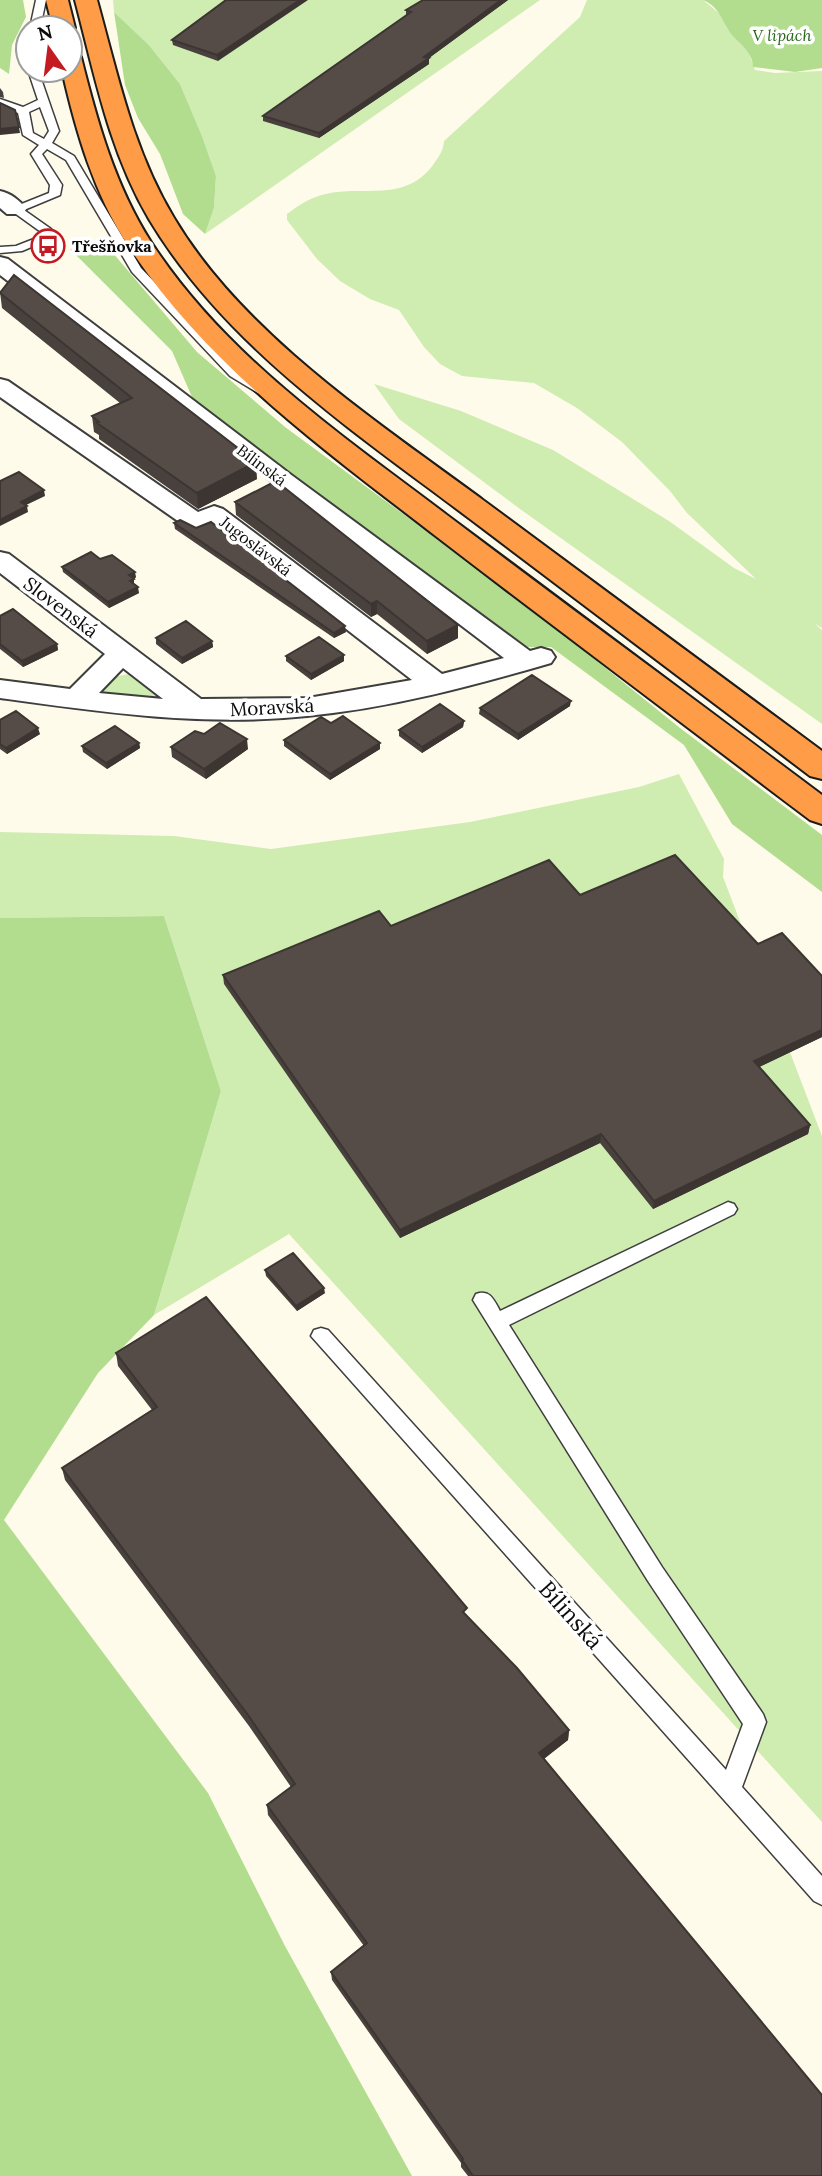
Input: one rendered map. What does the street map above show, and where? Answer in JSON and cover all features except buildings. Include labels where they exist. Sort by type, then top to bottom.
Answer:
[{"type":"highway","points":[[89,7],[118,125],[142,183],[193,263],[252,328],[288,364],[382,440],[822,768]]},
{"type":"highway","points":[[76,84],[81,108],[104,175],[141,246],[210,329],[294,410],[456,537],[822,812]]},
{"type":"street","name":"Bílinská","points":[[0,264],[248,497],[534,659]]},
{"type":"street","name":"Jugoslávská","points":[[0,386],[197,523],[248,497],[436,684]]},
{"type":"street","name":"Slovenská","points":[[0,561],[195,709]]},
{"type":"street","points":[[76,700],[122,653]]},
{"type":"street","name":"Moravská","points":[[0,689],[132,707],[308,707],[436,684],[534,659]]},
{"type":"lane","points":[[5,207],[54,195],[56,185],[36,154],[54,131],[39,84]]},
{"type":"lane","points":[[0,102],[23,111],[46,101]]},
{"type":"lane","points":[[23,111],[28,135],[70,158],[136,270],[234,373],[294,410]]},
{"type":"lane","points":[[0,250],[18,249],[44,239],[47,231],[5,207]]},
{"type":"lane","points":[[496,1322],[728,1209]]},
{"type":"lane","points":[[483,1300],[655,1574],[755,1722],[729,1791]]},
{"type":"lane","name":"Bílinská","points":[[321,1336],[822,1893]]},
{"type":"green space","points":[[0,0],[23,0],[25,14],[14,14],[14,41],[9,74],[0,68]]},
{"type":"green space","points":[[113,0],[540,0],[205,234],[214,208],[216,176],[202,136],[180,84],[149,45],[114,12]]},
{"type":"green space","points":[[587,0],[703,0],[725,18],[727,28],[749,53],[755,70],[775,73],[822,71],[822,628],[814,623],[822,630],[822,724],[520,509],[399,419],[374,384],[461,411],[553,450],[669,521],[734,568],[756,579],[687,513],[670,491],[622,442],[577,408],[534,383],[462,376],[440,364],[424,347],[399,310],[370,299],[340,281],[317,259],[287,220],[287,214],[321,195],[397,189],[422,177],[439,156],[444,141],[580,17]]},
{"type":"green space","name":"V lipách","points":[[703,0],[822,0],[822,68],[795,72],[753,67],[749,53],[732,35],[717,11]]},
{"type":"green space","points":[[114,12],[149,45],[180,84],[202,136],[216,176],[214,208],[205,234],[183,214],[160,154],[138,118],[125,85]]},
{"type":"green space","points":[[107,246],[197,352],[285,427],[531,608],[680,728],[822,835],[822,892],[732,824],[684,745],[551,647],[515,647],[195,404],[172,351],[70,249]]},
{"type":"green space","points":[[139,675],[159,691],[160,697],[154,700],[108,697],[104,692],[105,684],[114,677]]},
{"type":"green space","points":[[679,774],[724,859],[723,877],[822,1136],[822,1822],[289,1234],[154,1315],[221,1091],[164,916],[0,918],[0,832],[174,836],[271,849],[470,822],[639,787]]},
{"type":"green space","points":[[164,916],[221,1091],[154,1315],[98,1373],[4,1520],[208,1793],[285,1946],[412,2176],[0,2176],[0,918]]},
{"type":"place","name":"Třešňovka","points":[[48,246]]}]
